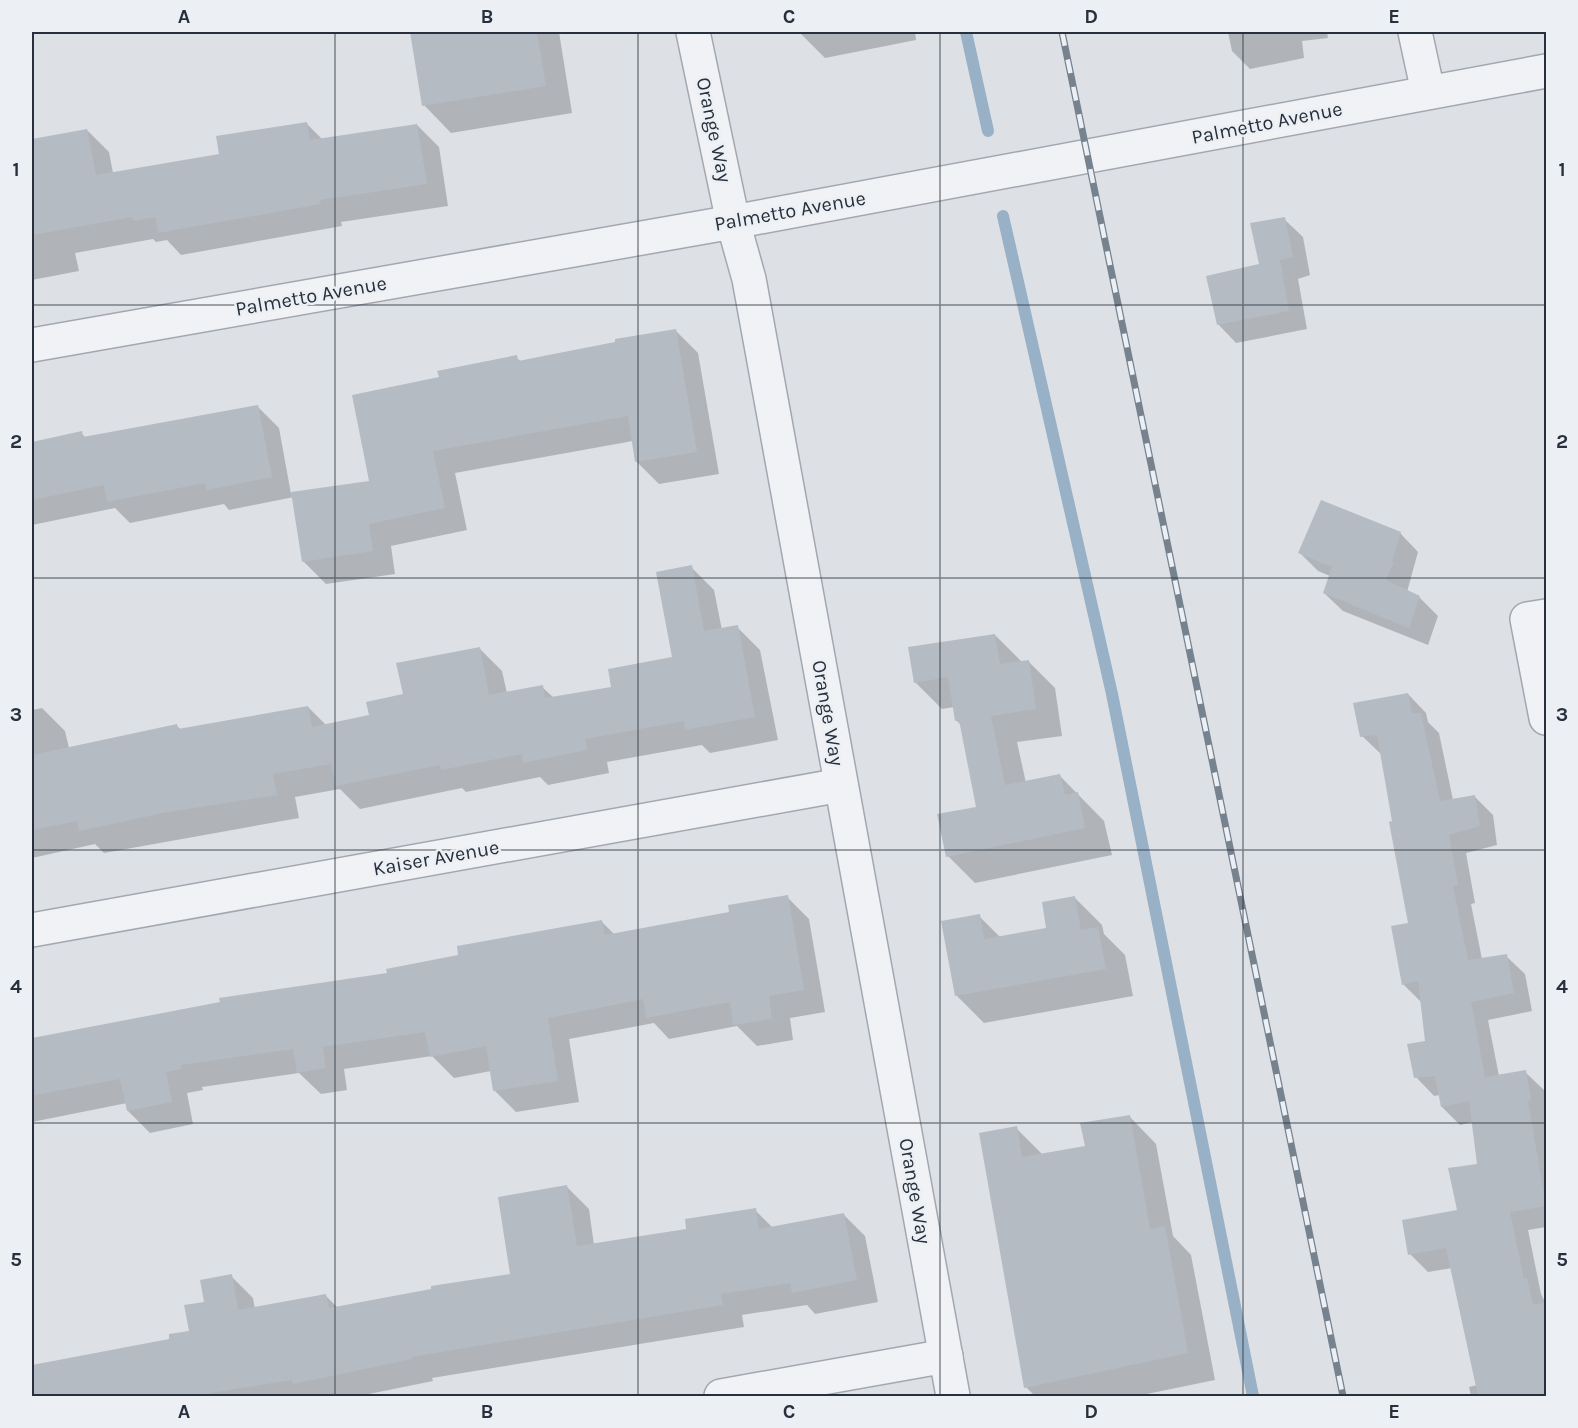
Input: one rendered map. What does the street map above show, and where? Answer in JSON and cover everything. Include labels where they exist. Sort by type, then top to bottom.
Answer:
[{"type":"street","name":"Orange Way","points":[[693,32],[733,222],[748,279],[953,1396]]},
{"type":"street","points":[[1415,32],[1428,92]]},
{"type":"street","name":"Palmetto Avenue","points":[[32,345],[733,222],[1546,71]]},
{"type":"street","points":[[1537,618],[1546,718]]},
{"type":"street","name":"Kaiser Avenue","points":[[32,930],[841,785]]},
{"type":"street","points":[[721,1396],[946,1356]]},
{"type":"building","points":[[410,32],[537,32],[546,86],[422,106]]},
{"type":"building","points":[[307,122],[310,140],[417,124],[427,184],[320,200],[321,204],[158,233],[155,217],[133,221],[132,217],[32,235],[32,139],[87,129],[96,175],[219,154],[216,136]]},
{"type":"building","points":[[1285,217],[1293,257],[1280,260],[1289,311],[1217,325],[1206,276],[1259,264],[1250,223]]},
{"type":"building","points":[[676,329],[697,452],[635,462],[628,416],[433,451],[445,508],[369,524],[373,551],[302,562],[291,492],[369,481],[352,395],[439,377],[437,371],[517,355],[518,361],[615,342],[615,339]]},
{"type":"building","points":[[258,405],[272,477],[207,490],[205,483],[107,502],[104,485],[32,500],[32,442],[82,431],[83,437]]},
{"type":"building","points":[[1321,500],[1401,532],[1392,561],[1394,562],[1386,580],[1420,596],[1409,628],[1323,593],[1332,567],[1298,553]]},
{"type":"building","points":[[692,565],[704,631],[738,625],[755,717],[685,730],[684,721],[585,739],[587,750],[523,763],[522,754],[441,770],[440,765],[336,786],[331,764],[273,774],[277,795],[168,812],[79,831],[77,821],[32,830],[32,755],[177,724],[178,729],[308,706],[312,727],[369,715],[366,702],[403,694],[396,663],[480,647],[489,695],[543,685],[545,698],[611,687],[608,669],[672,657],[656,572]]},
{"type":"building","points":[[995,634],[1000,664],[1029,660],[1036,709],[991,716],[1005,785],[1060,774],[1065,795],[1078,792],[1085,828],[946,857],[937,814],[976,807],[959,720],[955,721],[948,677],[914,683],[908,647]]},
{"type":"building","points":[[1408,693],[1412,713],[1421,713],[1440,801],[1475,795],[1480,826],[1449,835],[1458,885],[1453,886],[1468,960],[1507,954],[1514,993],[1471,1002],[1485,1077],[1526,1070],[1531,1100],[1528,1101],[1546,1206],[1510,1212],[1524,1279],[1527,1278],[1533,1305],[1546,1302],[1546,1396],[1478,1396],[1446,1248],[1408,1255],[1402,1220],[1457,1210],[1448,1168],[1477,1164],[1469,1101],[1441,1107],[1435,1076],[1414,1078],[1407,1044],[1425,1041],[1418,981],[1402,985],[1391,926],[1408,923],[1389,822],[1392,821],[1377,735],[1360,737],[1353,703]]},
{"type":"building","points":[[788,895],[804,990],[769,996],[772,1019],[733,1025],[730,1002],[646,1018],[643,999],[548,1018],[558,1081],[493,1091],[486,1046],[430,1057],[425,1032],[323,1047],[326,1068],[297,1073],[293,1049],[181,1065],[182,1069],[166,1072],[172,1102],[127,1111],[120,1079],[35,1095],[32,1076],[32,1038],[220,1002],[219,998],[387,973],[386,969],[458,955],[457,946],[602,920],[605,935],[729,912],[728,905]]},
{"type":"building","points":[[1075,896],[1081,930],[1098,927],[1106,969],[955,996],[941,921],[980,914],[984,939],[1046,928],[1042,902]]},
{"type":"building","points":[[1130,1115],[1150,1229],[1165,1226],[1188,1353],[1024,1388],[979,1133],[1017,1126],[1022,1157],[1085,1146],[1080,1123]]},
{"type":"building","points":[[567,1185],[577,1246],[686,1229],[685,1219],[756,1208],[759,1229],[844,1213],[857,1280],[792,1293],[790,1283],[721,1294],[723,1305],[411,1357],[412,1359],[293,1384],[292,1380],[192,1396],[32,1396],[32,1365],[169,1339],[169,1334],[189,1331],[184,1305],[204,1302],[200,1280],[232,1274],[238,1310],[326,1294],[329,1308],[431,1289],[431,1286],[510,1274],[498,1197]]},
{"type":"waterway","points":[[966,32],[988,131]]},
{"type":"waterway","points":[[1003,216],[1112,694],[1253,1396]]},
{"type":"railway","points":[[1062,32],[1343,1396]]}]
